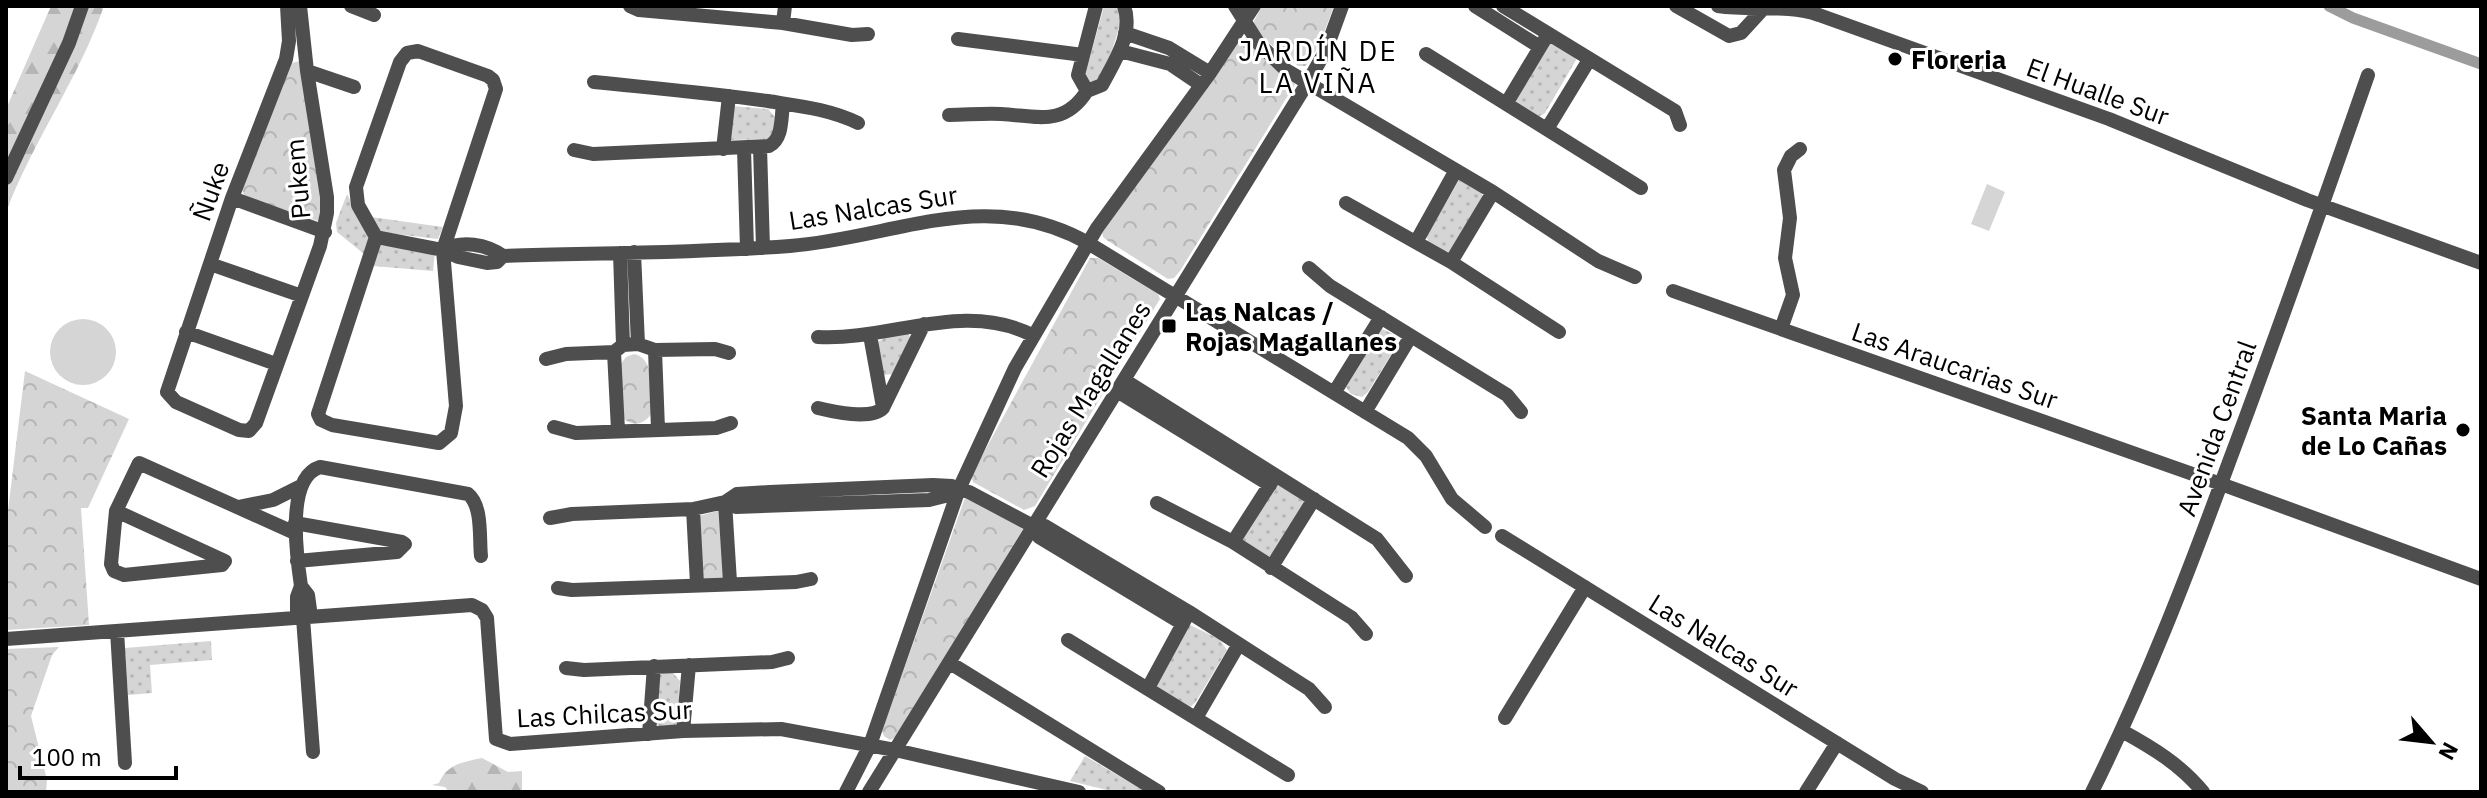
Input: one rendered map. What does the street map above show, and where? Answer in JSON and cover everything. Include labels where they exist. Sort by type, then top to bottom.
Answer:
[{"type":"street","points":[[6,178],[69,43],[82,6]]},
{"type":"street","name":"Ñuke","points":[[249,431],[239,430],[176,402],[167,392],[232,198],[286,59],[289,41],[287,6]]},
{"type":"street","name":"Pukem","points":[[249,431],[256,423],[325,232],[327,197],[300,6]]},
{"type":"street","points":[[351,6],[374,15]]},
{"type":"street","points":[[630,6],[639,10],[750,13],[783,23],[852,35],[868,34]]},
{"type":"street","points":[[783,23],[785,6]]},
{"type":"street","points":[[1087,91],[1078,75],[1096,6]]},
{"type":"street","points":[[949,115],[1054,117],[1078,104],[1087,91],[1102,85],[1120,51],[1128,15],[1124,6]]},
{"type":"street","points":[[1235,6],[1259,44],[1276,62],[1493,192],[1598,261],[1635,277]]},
{"type":"street","points":[[846,792],[870,745],[959,489],[1032,335],[1088,243],[1206,79],[1254,6]]},
{"type":"street","name":"Rojas Magallanes","points":[[869,792],[1308,82],[1326,50],[1342,6]]},
{"type":"street","points":[[1475,6],[1540,47]]},
{"type":"street","points":[[1503,6],[1675,111],[1680,125]]},
{"type":"street","points":[[1676,6],[1729,36],[1741,33],[1763,9]]},
{"type":"street","name":"El Hualle Sur","points":[[1718,6],[1797,9],[1819,15],[2164,140],[2322,206],[2481,263]]},
{"type":"street","points":[[1125,33],[1179,52],[1206,79]]},
{"type":"street","points":[[1506,104],[1548,34]]},
{"type":"street","points":[[958,39],[1083,55]]},
{"type":"street","points":[[418,51],[488,76],[496,86],[443,250],[456,406],[449,436],[436,443],[332,425],[321,420],[318,408],[376,237],[358,205],[356,187],[400,62],[407,53],[418,51]]},
{"type":"street","points":[[1120,51],[1170,64],[1206,79]]},
{"type":"street","points":[[1426,54],[1641,188]]},
{"type":"street","points":[[1547,129],[1589,60]]},
{"type":"street","points":[[307,71],[354,87]]},
{"type":"street","name":"Avenida Central","points":[[2092,792],[2167,626],[2368,75]]},
{"type":"street","points":[[594,82],[814,108],[858,123]]},
{"type":"street","points":[[723,149],[729,96]]},
{"type":"street","points":[[574,150],[593,154],[773,145],[778,139],[783,104]]},
{"type":"street","points":[[752,148],[763,248]]},
{"type":"street","points":[[747,249],[752,148]]},
{"type":"street","points":[[1781,329],[1793,295],[1785,258],[1790,218],[1784,170],[1791,156],[1800,149]]},
{"type":"street","points":[[1416,242],[1456,170]]},
{"type":"street","points":[[1451,262],[1493,192]]},
{"type":"street","points":[[232,198],[325,232]]},
{"type":"street","points":[[1346,203],[1451,262],[1559,332]]},
{"type":"street","name":"Las Nalcas Sur","points":[[376,237],[443,250],[464,244],[493,250],[503,256],[763,248],[827,241],[933,219],[969,215],[1003,216],[1037,222],[1088,243],[1408,438],[1420,449],[1452,499],[1485,527]]},
{"type":"street","points":[[618,430],[625,347],[627,252]]},
{"type":"street","points":[[210,264],[302,296]]},
{"type":"street","points":[[1309,268],[1330,286],[1507,395],[1521,412]]},
{"type":"street","name":"Las Araucarias Sur","points":[[1673,291],[2481,579]]},
{"type":"street","points":[[1334,393],[1381,317]]},
{"type":"street","points":[[818,337],[870,335],[966,319],[1014,328],[1032,335]]},
{"type":"street","points":[[818,408],[836,413],[874,413],[883,408],[924,324]]},
{"type":"street","points":[[186,332],[276,364]]},
{"type":"street","points":[[870,335],[883,408]]},
{"type":"street","points":[[1365,412],[1411,336]]},
{"type":"street","points":[[546,359],[625,347],[715,349],[729,353]]},
{"type":"street","points":[[655,350],[658,429]]},
{"type":"street","points":[[1120,385],[1273,480],[1314,499],[1377,539],[1406,576]]},
{"type":"street","points":[[554,427],[576,433],[716,428],[731,423]]},
{"type":"street","points":[[116,511],[221,557],[224,563],[120,575],[111,564],[116,511],[139,463],[237,507],[295,528],[405,544],[403,550],[397,552],[297,561]]},
{"type":"street","points":[[313,752],[304,618],[308,595],[301,586],[295,528],[301,486],[312,470],[320,467],[468,494],[473,497],[476,506],[481,556]]},
{"type":"street","points":[[1233,542],[1273,480]]},
{"type":"street","points":[[550,518],[572,514],[693,509],[725,502],[737,494],[933,485],[959,489],[993,502],[1033,526],[1045,526],[1186,618],[1239,644],[1309,689],[1325,707]]},
{"type":"street","points":[[237,507],[273,500],[301,486]]},
{"type":"street","points":[[1271,568],[1314,499]]},
{"type":"street","points":[[725,502],[730,582]]},
{"type":"street","points":[[1157,503],[1233,542],[1352,618],[1366,634]]},
{"type":"street","points":[[693,509],[697,584]]},
{"type":"street","name":"Las Nalcas Sur","points":[[1502,536],[1895,779],[1922,792]]},
{"type":"street","points":[[558,588],[572,590],[811,579]]},
{"type":"street","points":[[1505,718],[1585,587]]},
{"type":"street","name":"Las Chilcas Sur","points":[[6,639],[475,606],[487,618],[496,739],[510,744],[683,731],[781,729],[895,750],[1079,792]]},
{"type":"street","points":[[1148,688],[1186,618]]},
{"type":"street","points":[[117,631],[125,763]]},
{"type":"street","points":[[1068,640],[1288,775]]},
{"type":"street","points":[[1196,718],[1239,644]]},
{"type":"street","points":[[566,668],[584,670],[772,662],[788,658]]},
{"type":"street","points":[[950,663],[1159,792]]},
{"type":"street","points":[[683,731],[689,665]]},
{"type":"street","points":[[649,734],[654,666]]},
{"type":"street","points":[[2122,731],[2182,769],[2203,792]]},
{"type":"street","points":[[1806,792],[1837,743]]},
{"type":"green space","points":[[51,6],[104,6],[82,59],[29,160],[6,212],[6,109]]},
{"type":"green space","points":[[1104,6],[1117,7],[1122,18],[1109,60],[1095,86],[1083,83]]},
{"type":"green space","points":[[1262,6],[1334,6],[1319,46],[1306,66],[1298,66],[1255,32],[1254,21]]},
{"type":"green space","points":[[1246,37],[1295,84],[1180,271],[1174,278],[1168,279],[1108,241],[1102,231],[1238,42]]},
{"type":"green space","points":[[1545,38],[1575,56],[1576,60],[1545,113],[1538,117],[1513,103]]},
{"type":"green space","points":[[304,60],[321,195],[321,222],[244,196],[242,188],[288,64]]},
{"type":"green space","points":[[733,106],[768,109],[776,118],[771,139],[729,140]]},
{"type":"green space","points":[[1459,180],[1481,191],[1483,197],[1451,251],[1445,252],[1428,242],[1427,236]]},
{"type":"green space","points":[[1987,184],[2005,192],[1989,231],[1971,224]]},
{"type":"green space","points":[[347,194],[370,238],[364,254],[337,232],[336,223]]},
{"type":"green space","points":[[371,217],[443,227],[438,239],[379,232]]},
{"type":"green space","points":[[379,245],[435,251],[433,271],[373,266]]},
{"type":"green space","points":[[1090,258],[1098,258],[1158,294],[1160,299],[1035,506],[1024,510],[973,482],[971,476]]},
{"type":"green space","points":[[83,319],[96,322],[106,329],[113,339],[116,352],[113,365],[106,375],[96,382],[83,385],[70,382],[60,375],[53,365],[50,352],[53,339],[60,329],[70,322]]},
{"type":"green space","points":[[1382,329],[1395,335],[1397,345],[1368,392],[1362,397],[1351,394],[1346,387]]},
{"type":"green space","points":[[908,333],[911,339],[893,374],[883,375],[878,342],[886,337]]},
{"type":"green space","points":[[634,354],[646,363],[651,379],[651,414],[638,424],[623,418],[620,365],[626,357]]},
{"type":"green space","points":[[25,371],[129,419],[88,508],[81,508],[89,625],[6,630],[6,527]]},
{"type":"green space","points":[[1281,482],[1306,503],[1271,559],[1242,544],[1246,527],[1256,509]]},
{"type":"green space","points":[[966,495],[1023,529],[896,737],[890,740],[882,731]]},
{"type":"green space","points":[[720,512],[724,574],[722,578],[702,580],[699,516]]},
{"type":"green space","points":[[1190,625],[1219,639],[1227,650],[1190,707],[1156,688],[1154,680]]},
{"type":"green space","points":[[211,641],[212,660],[150,665],[152,693],[128,695],[125,648]]},
{"type":"green space","points":[[59,647],[52,655],[31,716],[47,780],[46,792],[6,792],[6,649]]},
{"type":"green space","points":[[673,673],[680,681],[678,721],[674,726],[660,727],[655,722],[659,676]]},
{"type":"green space","points":[[1085,756],[1146,792],[1115,792],[1070,781]]},
{"type":"green space","points":[[482,758],[508,772],[522,771],[522,792],[449,792],[445,787],[432,785],[439,783],[446,772],[456,765]]},
{"type":"waterway","points":[[2329,6],[2353,18],[2481,64]]},
{"type":"place","name":"Floreria","points":[[1895,59]]},
{"type":"place","name":"Las Nalcas / Rojas Magallanes","points":[[1169,326]]},
{"type":"place","name":"Santa Maria de Lo Cañas","points":[[2463,430]]},
{"type":"district","name":"JARDÍN DE LA VIÑA","points":[[1318,66]]}]
